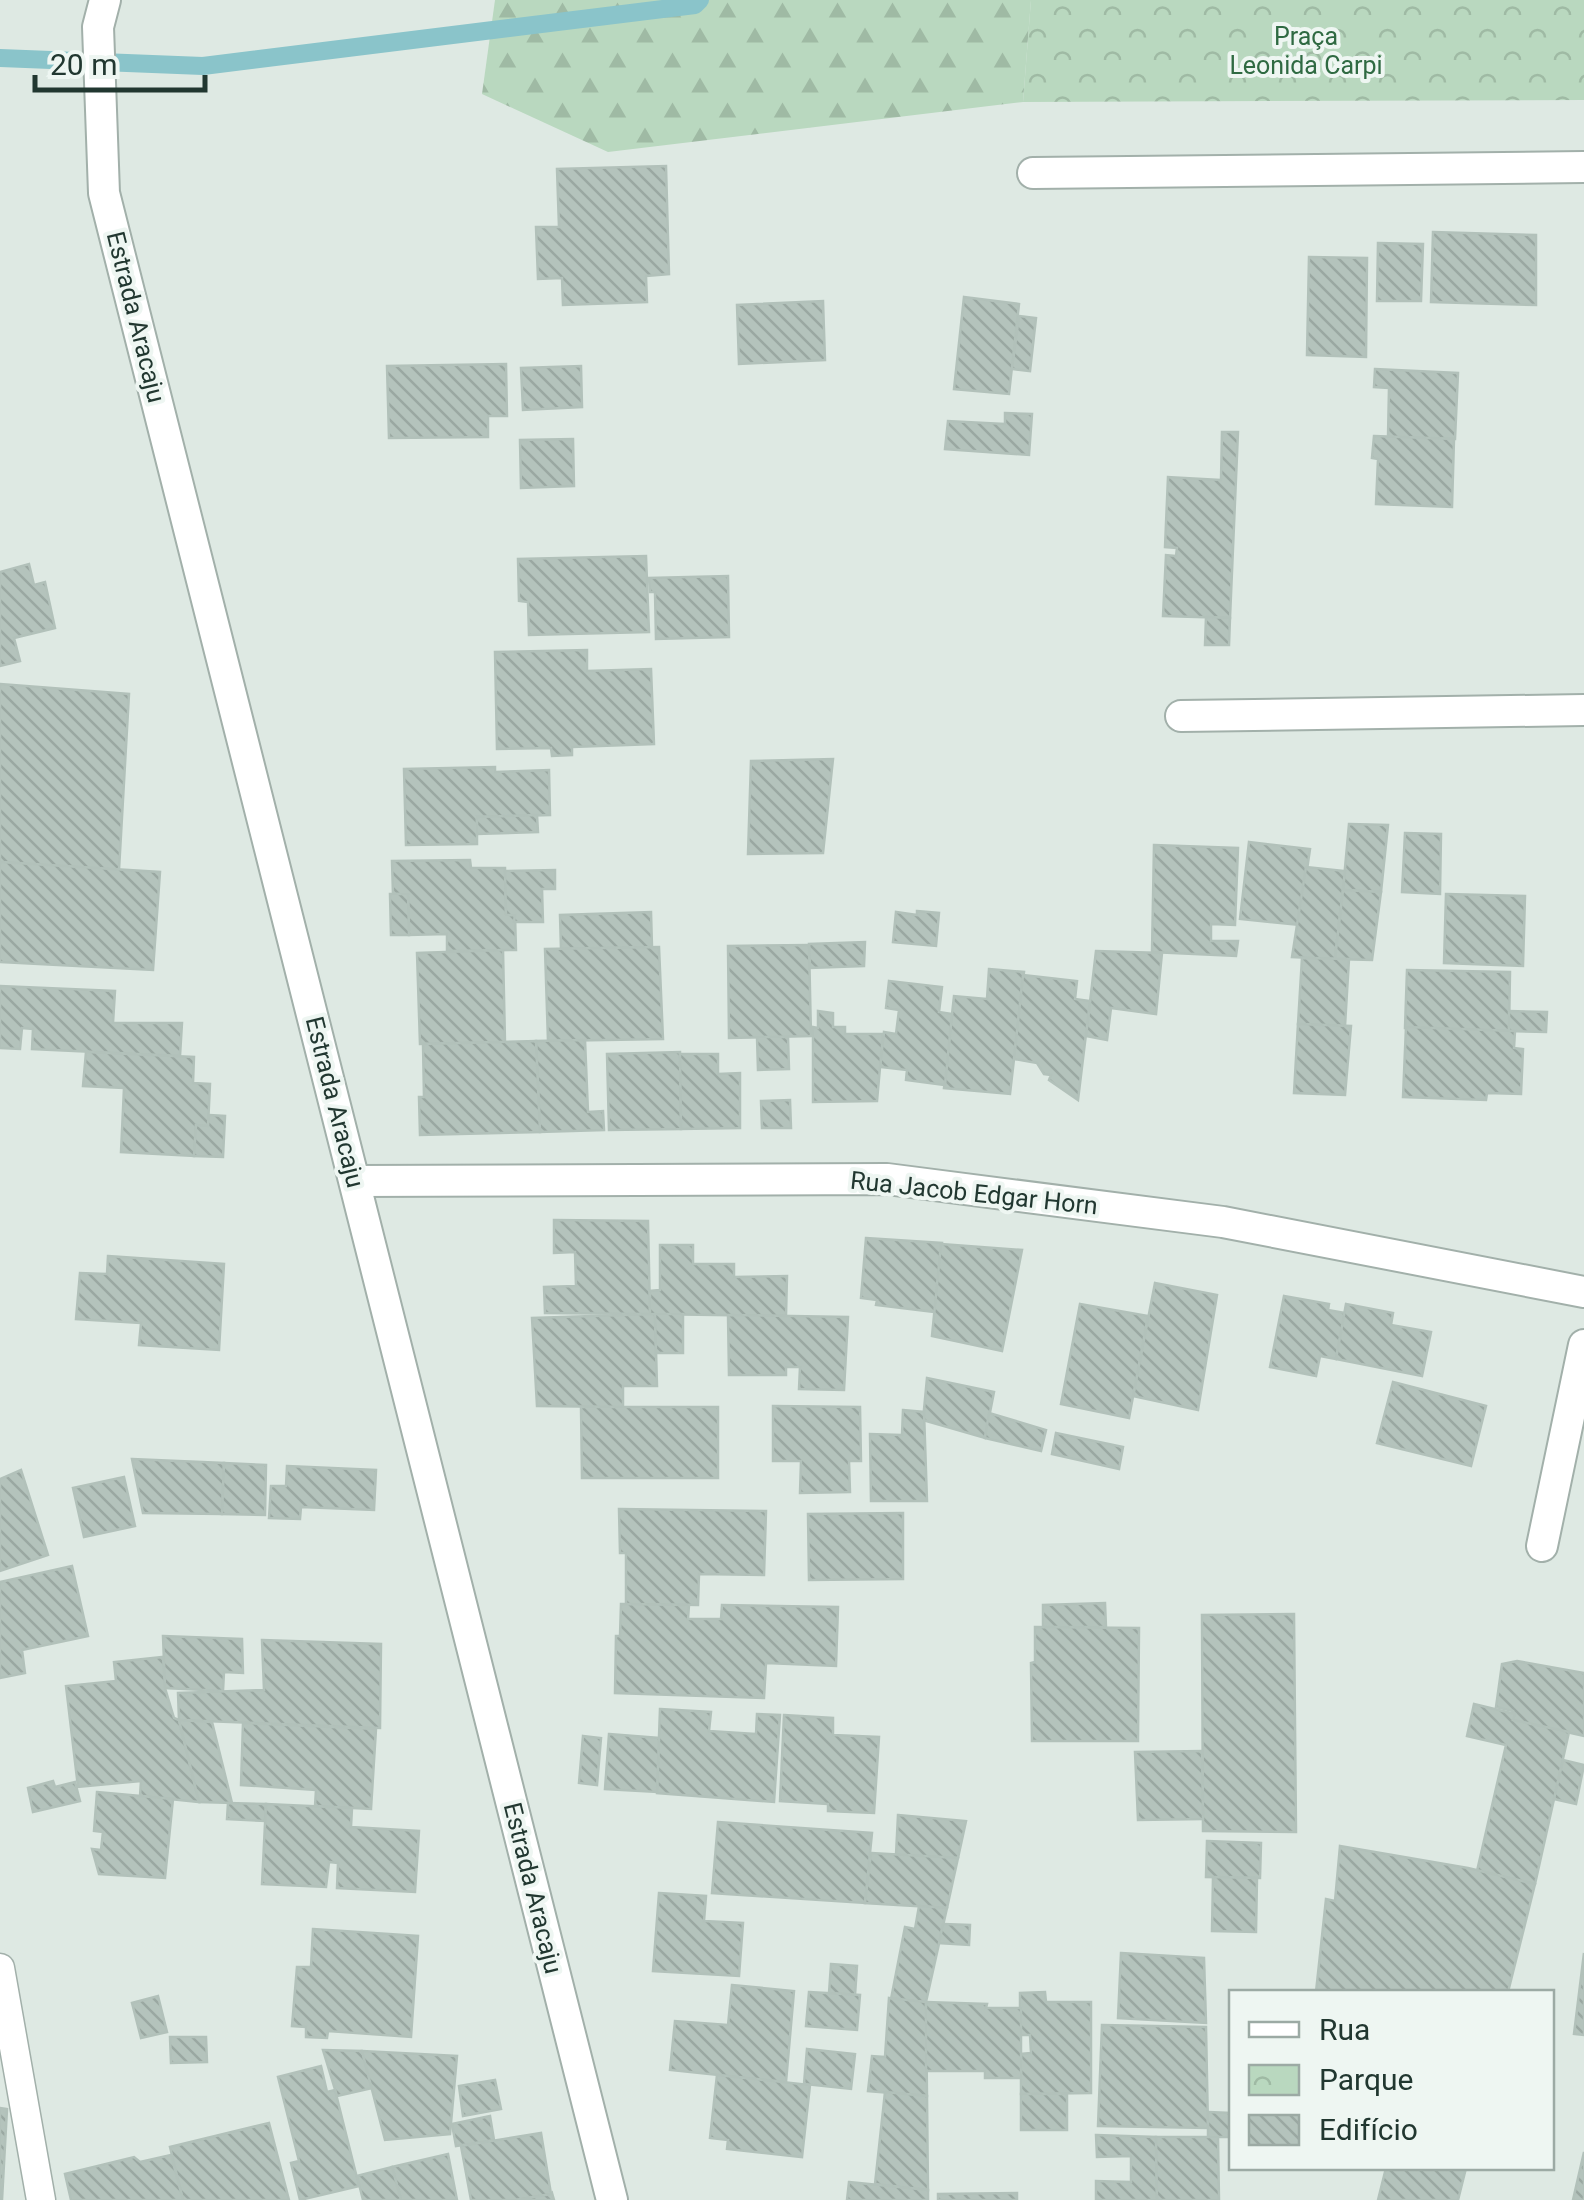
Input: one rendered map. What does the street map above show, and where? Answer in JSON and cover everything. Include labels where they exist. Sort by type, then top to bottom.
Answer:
[{"type":"street","name":"Estrada Aracaju","points":[[106,0],[98,27],[104,193],[612,2200]]},
{"type":"street","points":[[1033,173],[1584,167]]},
{"type":"street","points":[[1181,716],[1584,710]]},
{"type":"street","name":"Rua Jacob Edgar Horn","points":[[356,1181],[887,1179],[1223,1222],[1584,1292]]},
{"type":"street","points":[[1542,1546],[1584,1344]]},
{"type":"lane","points":[[0,1968],[41,2200]]},
{"type":"green space","points":[[495,0],[1031,0],[1023,102],[608,152],[482,94]]},
{"type":"green space","name":"Praça Leonida Carpi","points":[[1031,0],[1584,0],[1584,100],[1023,102]]},
{"type":"building","points":[[666,166],[669,274],[646,276],[647,302],[563,305],[562,278],[538,279],[536,227],[559,227],[557,169]]},
{"type":"building","points":[[1433,232],[1536,235],[1536,305],[1431,302]]},
{"type":"building","points":[[1378,243],[1423,244],[1421,301],[1377,301]]},
{"type":"building","points":[[1309,257],[1367,258],[1366,357],[1307,355]]},
{"type":"building","points":[[964,297],[1019,304],[1009,394],[954,389]]},
{"type":"building","points":[[823,301],[825,360],[739,364],[737,305]]},
{"type":"building","points":[[1019,316],[1036,318],[1030,371],[1012,369]]},
{"type":"building","points":[[506,364],[507,416],[488,416],[488,437],[389,438],[387,366]]},
{"type":"building","points":[[581,366],[582,407],[523,410],[521,368]]},
{"type":"building","points":[[1375,369],[1458,373],[1455,439],[1388,437],[1389,388],[1374,387]]},
{"type":"building","points":[[1005,413],[1032,414],[1029,455],[945,449],[948,421],[1005,424]]},
{"type":"building","points":[[1222,432],[1238,432],[1230,618],[1163,616],[1166,555],[1176,556],[1177,548],[1165,547],[1168,477],[1221,480]]},
{"type":"building","points":[[1374,436],[1454,439],[1452,507],[1376,504],[1378,459],[1372,458]]},
{"type":"building","points":[[573,439],[574,486],[521,488],[520,440]]},
{"type":"building","points":[[646,556],[649,632],[529,635],[528,602],[519,601],[518,559]]},
{"type":"building","points":[[29,564],[34,585],[45,582],[55,628],[14,638],[20,661],[0,666],[0,572]]},
{"type":"building","points":[[728,576],[729,637],[656,639],[655,592],[650,592],[649,578]]},
{"type":"building","points":[[1206,617],[1230,618],[1229,645],[1205,645]]},
{"type":"building","points":[[587,650],[587,671],[651,669],[654,744],[572,747],[572,755],[552,756],[551,748],[497,749],[495,652]]},
{"type":"building","points":[[0,684],[129,694],[119,870],[0,862]]},
{"type":"building","points":[[833,759],[823,853],[748,854],[751,761]]},
{"type":"building","points":[[495,767],[495,772],[549,770],[550,815],[477,817],[477,844],[406,845],[404,769]]},
{"type":"building","points":[[537,815],[538,832],[477,834],[477,817]]},
{"type":"building","points":[[1349,824],[1388,825],[1381,892],[1343,890]]},
{"type":"building","points":[[1405,833],[1441,834],[1440,894],[1402,892]]},
{"type":"building","points":[[1249,842],[1310,849],[1299,925],[1240,919]]},
{"type":"building","points":[[1154,845],[1238,848],[1235,925],[1211,924],[1211,941],[1238,941],[1236,956],[1152,952]]},
{"type":"building","points":[[470,860],[471,868],[505,868],[506,915],[515,915],[516,950],[447,951],[447,934],[409,935],[408,894],[393,894],[392,861]]},
{"type":"building","points":[[0,862],[160,872],[153,970],[0,962]]},
{"type":"building","points":[[1306,867],[1345,871],[1335,959],[1292,957]]},
{"type":"building","points":[[555,870],[555,889],[542,889],[543,922],[514,922],[515,915],[506,915],[505,871]]},
{"type":"building","points":[[1343,890],[1381,892],[1372,960],[1335,959]]},
{"type":"building","points":[[390,894],[408,894],[409,935],[391,935]]},
{"type":"building","points":[[1446,894],[1525,896],[1523,966],[1444,963]]},
{"type":"building","points":[[917,911],[939,913],[936,946],[893,942],[896,912],[917,915]]},
{"type":"building","points":[[651,912],[652,947],[561,949],[560,915]]},
{"type":"building","points":[[865,942],[864,966],[810,968],[809,944]]},
{"type":"building","points":[[809,945],[811,1036],[729,1038],[728,946]]},
{"type":"building","points":[[659,947],[663,1039],[548,1041],[545,949]]},
{"type":"building","points":[[503,950],[505,1042],[420,1044],[417,953]]},
{"type":"building","points":[[1096,951],[1162,953],[1156,1014],[1111,1008],[1107,1040],[1086,1036]]},
{"type":"building","points":[[1302,958],[1349,959],[1345,1026],[1298,1024]]},
{"type":"building","points":[[989,969],[1024,972],[1010,1094],[944,1088],[954,996],[987,999]]},
{"type":"building","points":[[1407,970],[1510,972],[1509,1031],[1405,1028]]},
{"type":"building","points":[[1023,975],[1077,981],[1075,999],[1090,1001],[1078,1100],[1049,1080],[1051,1075],[1044,1074],[1037,1063],[1014,1059]]},
{"type":"building","points":[[889,981],[942,987],[939,1012],[952,1014],[945,1085],[906,1080],[907,1070],[880,1067],[884,1032],[896,1034],[899,1010],[886,1008]]},
{"type":"building","points":[[0,986],[115,991],[113,1023],[182,1023],[180,1056],[32,1049],[33,1029],[22,1028],[20,1049],[0,1048]]},
{"type":"building","points":[[818,1011],[833,1013],[833,1027],[845,1027],[845,1034],[883,1034],[877,1101],[813,1102],[813,1027],[818,1028]]},
{"type":"building","points":[[1509,1011],[1547,1012],[1546,1032],[1509,1031]]},
{"type":"building","points":[[1298,1024],[1351,1026],[1345,1095],[1294,1093]]},
{"type":"building","points":[[1406,1027],[1515,1031],[1514,1048],[1523,1049],[1521,1094],[1487,1093],[1486,1100],[1403,1097]]},
{"type":"building","points":[[757,1037],[788,1037],[789,1069],[758,1070]]},
{"type":"building","points":[[585,1040],[588,1112],[603,1111],[604,1130],[540,1132],[536,1041]]},
{"type":"building","points":[[536,1041],[540,1132],[420,1135],[423,1044]]},
{"type":"building","points":[[86,1052],[194,1057],[193,1083],[210,1084],[208,1126],[196,1125],[194,1156],[121,1152],[124,1088],[83,1086]]},
{"type":"building","points":[[680,1052],[681,1129],[609,1130],[607,1054]]},
{"type":"building","points":[[680,1054],[718,1054],[718,1074],[740,1073],[740,1128],[681,1129]]},
{"type":"building","points":[[790,1100],[791,1128],[762,1128],[761,1101]]},
{"type":"building","points":[[209,1115],[225,1116],[223,1157],[194,1156],[196,1125],[208,1126]]},
{"type":"building","points":[[554,1220],[648,1221],[650,1314],[545,1313],[544,1287],[576,1286],[575,1252],[554,1253]]},
{"type":"building","points":[[866,1238],[942,1243],[935,1312],[876,1305],[877,1300],[861,1298]]},
{"type":"building","points":[[941,1244],[1022,1250],[1002,1351],[932,1336]]},
{"type":"building","points":[[660,1245],[693,1245],[693,1264],[734,1264],[734,1277],[787,1276],[786,1316],[650,1314],[650,1291],[660,1290]]},
{"type":"building","points":[[108,1256],[224,1264],[219,1350],[139,1345],[141,1323],[76,1319],[80,1273],[107,1274]]},
{"type":"building","points":[[1155,1283],[1217,1295],[1198,1410],[1133,1396]]},
{"type":"building","points":[[1284,1296],[1329,1304],[1328,1310],[1345,1313],[1336,1359],[1320,1356],[1316,1376],[1270,1367]]},
{"type":"building","points":[[1080,1304],[1148,1316],[1129,1418],[1061,1404]]},
{"type":"building","points":[[1346,1304],[1393,1313],[1391,1325],[1431,1332],[1422,1376],[1336,1359]]},
{"type":"building","points":[[655,1314],[657,1386],[623,1386],[623,1407],[537,1406],[532,1318]]},
{"type":"building","points":[[655,1314],[683,1314],[683,1353],[656,1353]]},
{"type":"building","points":[[728,1315],[848,1317],[844,1390],[799,1389],[800,1367],[786,1367],[786,1375],[729,1375]]},
{"type":"building","points":[[927,1378],[994,1392],[985,1438],[923,1420]]},
{"type":"building","points":[[1393,1382],[1486,1406],[1471,1466],[1377,1443]]},
{"type":"building","points":[[773,1406],[860,1407],[861,1461],[849,1461],[850,1492],[800,1493],[801,1461],[773,1461]]},
{"type":"building","points":[[581,1407],[718,1407],[718,1478],[582,1478]]},
{"type":"building","points":[[903,1410],[924,1412],[927,1501],[871,1501],[870,1434],[902,1435]]},
{"type":"building","points":[[989,1413],[1046,1430],[1041,1451],[985,1438]]},
{"type":"building","points":[[1056,1433],[1123,1447],[1119,1469],[1052,1454]]},
{"type":"building","points":[[132,1459],[224,1463],[222,1514],[143,1513]]},
{"type":"building","points":[[224,1463],[266,1465],[265,1515],[222,1514]]},
{"type":"building","points":[[287,1466],[376,1470],[374,1510],[301,1507],[300,1519],[269,1518],[271,1486],[286,1486]]},
{"type":"building","points":[[21,1470],[48,1555],[0,1571],[0,1479]]},
{"type":"building","points":[[124,1477],[135,1526],[84,1537],[73,1488]]},
{"type":"building","points":[[619,1509],[766,1511],[764,1575],[699,1574],[698,1605],[626,1604],[626,1553],[620,1553]]},
{"type":"building","points":[[903,1513],[903,1579],[809,1580],[808,1514]]},
{"type":"building","points":[[72,1566],[88,1636],[22,1650],[25,1673],[0,1678],[0,1582]]},
{"type":"building","points":[[1105,1603],[1106,1627],[1043,1627],[1043,1605]]},
{"type":"building","points":[[621,1604],[689,1605],[688,1619],[721,1619],[722,1605],[838,1607],[836,1666],[766,1663],[764,1698],[615,1693]]},
{"type":"building","points":[[1294,1614],[1296,1832],[1203,1831],[1202,1615]]},
{"type":"building","points":[[1035,1627],[1139,1628],[1138,1741],[1032,1741],[1031,1663],[1035,1662]]},
{"type":"building","points":[[163,1636],[242,1639],[243,1673],[224,1672],[223,1691],[165,1688]]},
{"type":"building","points":[[262,1640],[381,1644],[380,1728],[179,1720],[178,1693],[264,1690]]},
{"type":"building","points":[[163,1657],[165,1688],[174,1718],[179,1720],[199,1802],[140,1796],[141,1781],[78,1787],[66,1686],[116,1681],[114,1662]]},
{"type":"building","points":[[1517,1661],[1584,1673],[1584,1736],[1513,1720],[1513,1711],[1496,1707],[1502,1664]]},
{"type":"building","points":[[1474,1704],[1515,1714],[1513,1720],[1569,1732],[1535,1884],[1477,1871],[1506,1745],[1467,1736]]},
{"type":"building","points":[[660,1709],[711,1712],[709,1731],[756,1734],[757,1714],[780,1715],[774,1802],[657,1793]]},
{"type":"building","points":[[784,1715],[833,1718],[833,1735],[879,1737],[874,1813],[828,1811],[828,1804],[780,1801]]},
{"type":"building","points":[[179,1720],[212,1722],[232,1803],[199,1802]]},
{"type":"building","points":[[243,1723],[376,1729],[371,1809],[315,1806],[316,1790],[241,1785]]},
{"type":"building","points":[[609,1734],[659,1738],[657,1792],[605,1789]]},
{"type":"building","points":[[583,1736],[601,1738],[597,1785],[579,1783]]},
{"type":"building","points":[[1202,1751],[1203,1819],[1138,1820],[1135,1752]]},
{"type":"building","points":[[1563,1760],[1584,1765],[1576,1804],[1554,1799]]},
{"type":"building","points":[[53,1781],[55,1787],[75,1782],[80,1801],[33,1812],[28,1788]]},
{"type":"building","points":[[97,1792],[173,1799],[165,1878],[99,1874],[92,1849],[101,1850],[103,1832],[94,1831]]},
{"type":"building","points":[[228,1803],[266,1804],[265,1821],[227,1819]]},
{"type":"building","points":[[266,1804],[352,1808],[351,1827],[419,1831],[415,1892],[337,1888],[338,1863],[329,1862],[326,1887],[262,1884]]},
{"type":"building","points":[[898,1815],[966,1821],[958,1858],[896,1855]]},
{"type":"building","points":[[718,1822],[872,1833],[865,1903],[712,1893]]},
{"type":"building","points":[[1207,1841],[1261,1843],[1260,1878],[1206,1877]]},
{"type":"building","points":[[1340,1846],[1535,1884],[1508,1990],[1316,1990],[1326,1899],[1335,1901]]},
{"type":"building","points":[[871,1853],[958,1858],[947,1908],[865,1903]]},
{"type":"building","points":[[1213,1877],[1257,1878],[1256,1932],[1212,1931]]},
{"type":"building","points":[[659,1893],[706,1896],[704,1921],[743,1923],[739,1976],[653,1971]]},
{"type":"building","points":[[919,1906],[947,1908],[926,2002],[891,1999],[905,1927],[915,1929]]},
{"type":"building","points":[[943,1924],[970,1925],[969,1945],[939,1943]]},
{"type":"building","points":[[313,1929],[418,1936],[411,2037],[328,2031],[327,2038],[306,2037],[306,2027],[292,2026],[297,1967],[311,1967]]},
{"type":"building","points":[[1121,1953],[1204,1958],[1206,2023],[1118,2018]]},
{"type":"building","points":[[1584,1953],[1584,2035],[1574,2034]]},
{"type":"building","points":[[831,1964],[857,1966],[855,1995],[829,1993]]},
{"type":"building","points":[[732,1985],[794,1991],[786,2082],[670,2070],[675,2021],[728,2025]]},
{"type":"building","points":[[809,1992],[860,1995],[857,2030],[806,2026]]},
{"type":"building","points":[[1045,1992],[1046,2002],[1091,2002],[1091,2093],[1021,2094],[1021,2054],[1031,2053],[1030,2035],[1020,2035],[1020,1993]]},
{"type":"building","points":[[158,1996],[167,2032],[141,2038],[132,2003]]},
{"type":"building","points":[[889,1998],[926,2002],[927,2096],[868,2091],[872,2056],[885,2057]]},
{"type":"building","points":[[926,2002],[1021,2008],[1021,2078],[985,2078],[985,2071],[926,2071]]},
{"type":"building","points":[[1102,2025],[1206,2027],[1208,2128],[1098,2126]]},
{"type":"building","points":[[170,2037],[206,2037],[207,2062],[171,2063]]},
{"type":"building","points":[[807,2049],[855,2054],[851,2089],[804,2084]]},
{"type":"building","points":[[323,2050],[362,2051],[372,2088],[337,2096]]},
{"type":"building","points":[[362,2051],[457,2056],[450,2134],[385,2140]]},
{"type":"building","points":[[321,2066],[327,2092],[335,2090],[359,2186],[300,2200],[291,2163],[299,2161],[278,2077]]},
{"type":"building","points":[[717,2075],[810,2085],[802,2157],[727,2149],[728,2140],[710,2138]]},
{"type":"building","points":[[495,2080],[501,2109],[463,2116],[459,2086]]},
{"type":"building","points":[[885,2092],[927,2096],[928,2190],[875,2184]]},
{"type":"building","points":[[1021,2094],[1067,2094],[1067,2130],[1021,2130]]},
{"type":"building","points":[[0,2108],[7,2109],[2,2200],[0,2200]]},
{"type":"building","points":[[1208,2112],[1229,2113],[1229,2137],[1208,2137]]},
{"type":"building","points":[[490,2116],[494,2140],[456,2146],[452,2124]]},
{"type":"building","points":[[269,2123],[289,2200],[183,2200],[170,2147]]},
{"type":"building","points":[[541,2133],[551,2194],[516,2200],[471,2200],[461,2146]]},
{"type":"building","points":[[1096,2135],[1156,2137],[1157,2200],[1096,2200],[1096,2181],[1131,2182],[1131,2156],[1097,2157]]},
{"type":"building","points":[[1156,2137],[1218,2137],[1219,2200],[1157,2200]]},
{"type":"building","points":[[1584,2152],[1584,2200],[1573,2200]]},
{"type":"building","points":[[448,2154],[457,2200],[401,2200],[392,2167]]},
{"type":"building","points":[[171,2155],[183,2200],[71,2200],[65,2174],[134,2157],[140,2162]]},
{"type":"building","points":[[392,2167],[401,2200],[363,2200],[357,2176]]},
{"type":"building","points":[[1386,2170],[1466,2170],[1458,2200],[1378,2200]]},
{"type":"building","points":[[849,2182],[928,2190],[928,2200],[847,2200]]},
{"type":"building","points":[[1017,2193],[1017,2200],[938,2200],[938,2194]]},
{"type":"building","points":[[551,2194],[554,2200],[516,2200]]},
{"type":"waterway","points":[[0,58],[203,66],[695,5],[700,0]]}]
